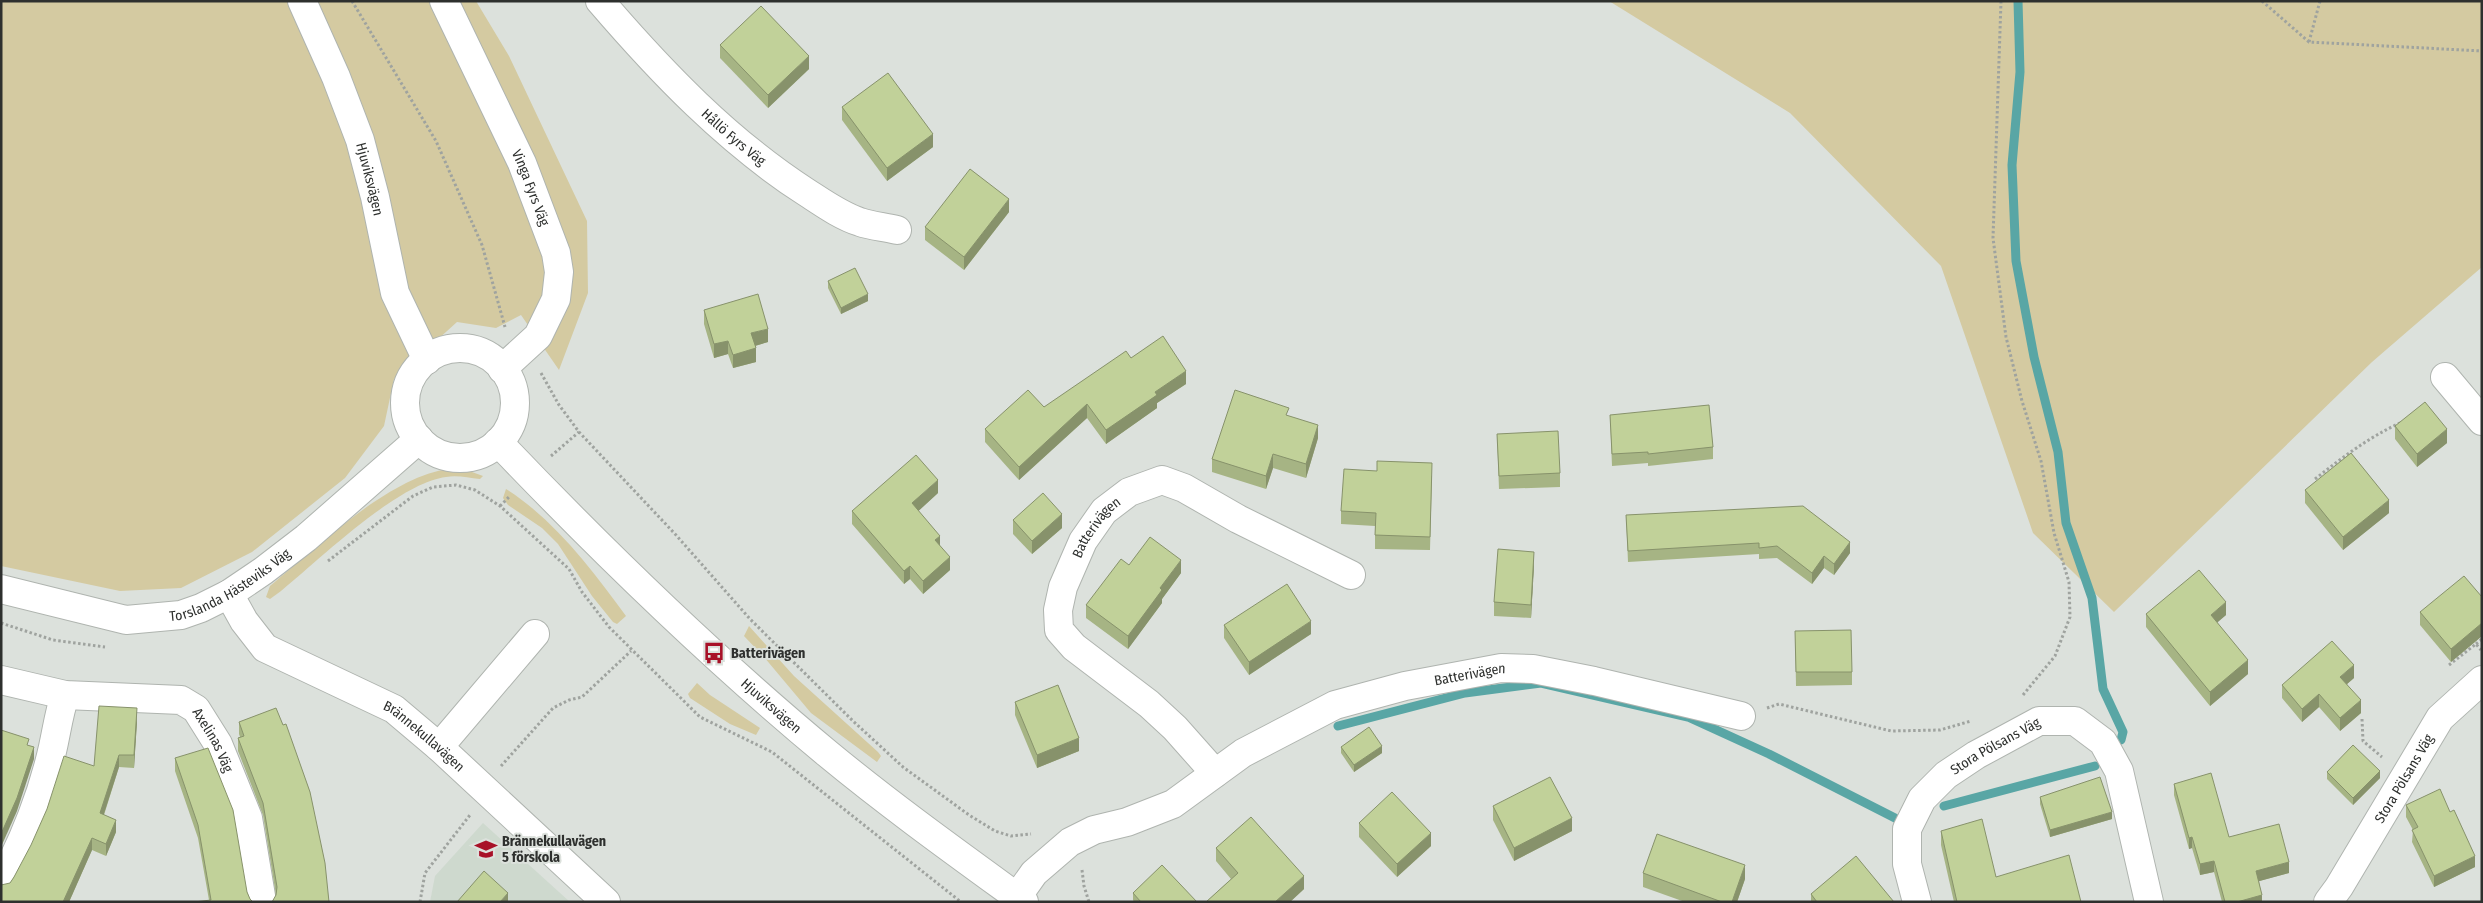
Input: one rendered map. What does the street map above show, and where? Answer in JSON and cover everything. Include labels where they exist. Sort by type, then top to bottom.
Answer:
[{"type":"street","name":"Hjuviksvägen","points":[[302,1],[336,77],[360,140],[375,197],[395,293],[426,360]]},
{"type":"street","name":"Vinga Fyrs Väg","points":[[444,1],[522,164],[556,253],[559,272],[556,299],[538,336],[502,369]]},
{"type":"street","name":"Hållö Fyrs Väg","points":[[600,1],[641,49],[696,104],[774,172],[822,202],[859,222],[897,230]]},
{"type":"street","points":[[462,348],[480,352],[502,369],[512,387],[514,406],[510,426],[498,442],[475,456],[458,458],[440,455],[419,440],[408,420],[405,398],[412,376],[426,360],[443,351],[462,348]]},
{"type":"street","points":[[2445,377],[2482,421]]},
{"type":"street","name":"Torslanda Hästeviks Väg","points":[[1,589],[126,620],[181,615],[229,594],[306,538],[419,440]]},
{"type":"street","name":"Hjuviksvägen","points":[[498,442],[590,538],[768,703],[884,799],[1021,899]]},
{"type":"street","name":"Batterivägen","points":[[1215,773],[1202,756],[1169,722],[1109,672],[1074,647],[1059,630],[1058,610],[1063,587],[1083,540],[1104,511],[1129,492],[1162,480],[1184,488],[1238,519],[1351,575]]},
{"type":"street","name":"Brännekullavägen","points":[[229,594],[244,621],[266,648],[394,709],[439,747],[606,902]]},
{"type":"street","points":[[439,747],[535,634]]},
{"type":"street","name":"Batterivägen","points":[[1021,899],[1034,873],[1070,842],[1094,830],[1158,811],[1190,793],[1243,753],[1336,705],[1405,686],[1501,668],[1532,669],[1594,681],[1740,716]]},
{"type":"street","name":"Axelinas Väg","points":[[1,680],[65,695],[181,700],[196,709],[211,731],[248,818],[262,902]]},
{"type":"street","name":"Stora Pölsans Väg","points":[[2340,897],[2404,776],[2440,718],[2482,680]]},
{"type":"street","points":[[1,882],[25,836],[53,748],[58,715],[65,695]]},
{"type":"street","name":"Stora Pölsans Väg","points":[[1917,902],[1907,864],[1906,829],[1922,799],[1946,775],[1976,755],[2039,721],[2076,721],[2103,742],[2119,771],[2149,902]]},
{"type":"path","points":[[352,1],[436,141],[482,245],[506,329],[546,378],[559,405],[578,432],[676,535],[750,620],[903,767],[969,815],[995,830],[1011,836],[1024,836],[1056,826],[1070,842]]},
{"type":"path","points":[[2000,1],[1993,238],[2006,337],[2022,401],[2041,461],[2054,534],[2070,582],[2070,617],[2054,656],[2022,695],[2015,700]]},
{"type":"path","points":[[2262,1],[2308,42],[2482,51]]},
{"type":"path","points":[[2308,42],[2320,1]]},
{"type":"path","points":[[2315,479],[2351,450],[2380,432],[2406,420]]},
{"type":"path","points":[[322,566],[414,496],[433,487],[456,485],[476,490],[500,506],[569,569],[582,592],[609,627],[631,651],[700,717],[772,752],[961,902]]},
{"type":"path","points":[[2476,644],[2482,639]]},
{"type":"path","points":[[496,773],[553,708],[569,700],[582,697],[631,651]]},
{"type":"path","points":[[1740,716],[1779,704],[1891,730],[1940,730],[1976,720]]},
{"type":"path","points":[[2362,719],[2363,741],[2404,776]]},
{"type":"path","points":[[420,902],[424,872],[474,811]]},
{"type":"shaded area","points":[[1,1],[476,1],[509,56],[587,221],[588,293],[559,370],[521,315],[496,328],[457,322],[394,379],[384,426],[345,478],[252,552],[181,588],[120,591],[1,566]]},
{"type":"shaded area","points":[[1609,1],[2482,1],[2482,267],[2372,362],[2114,612],[2033,533],[1941,266],[1790,113]]},
{"type":"shaded area","points":[[449,469],[472,472],[483,476],[480,479],[459,476],[446,477],[427,482],[405,493],[360,524],[281,591],[270,599],[266,597],[270,586],[331,534],[379,499],[426,474]]},
{"type":"shaded area","points":[[506,489],[541,515],[572,547],[600,581],[626,616],[617,624],[613,622],[592,596],[558,544],[542,528],[508,505],[503,498]]},
{"type":"shaded area","points":[[749,626],[794,676],[878,752],[881,756],[877,762],[811,713],[744,636]]},
{"type":"shaded area","points":[[697,683],[710,695],[760,728],[756,735],[730,724],[690,698],[688,694]]},
{"type":"shaded area","name":"Brännekullavägen 5 förskola","points":[[483,823],[570,902],[430,902],[435,876]]},
{"type":"building","points":[[761,6],[809,56],[768,95],[720,45]]},
{"type":"building","points":[[888,73],[933,134],[887,168],[842,107]]},
{"type":"building","points":[[970,169],[1009,199],[964,257],[925,227]]},
{"type":"building","points":[[855,268],[868,294],[841,308],[828,281]]},
{"type":"building","points":[[758,294],[768,329],[751,333],[756,348],[733,355],[728,341],[714,344],[704,310]]},
{"type":"building","points":[[1163,336],[1186,371],[1155,392],[1157,395],[1106,430],[1087,404],[1019,467],[985,429],[1028,390],[1044,407],[1126,351],[1131,358]]},
{"type":"building","points":[[1235,390],[1289,408],[1286,415],[1318,425],[1306,464],[1273,454],[1266,476],[1212,459]]},
{"type":"building","points":[[2425,402],[2447,429],[2417,454],[2395,426]]},
{"type":"building","points":[[1709,405],[1713,447],[1648,454],[1648,452],[1612,454],[1610,415]]},
{"type":"building","points":[[1558,431],[1560,473],[1499,476],[1497,434]]},
{"type":"building","points":[[2351,453],[2389,500],[2343,537],[2305,490]]},
{"type":"building","points":[[916,455],[938,480],[912,503],[940,536],[935,540],[950,557],[923,581],[910,566],[904,571],[852,511]]},
{"type":"building","points":[[1377,461],[1432,463],[1430,537],[1375,535],[1376,513],[1341,511],[1344,469],[1377,471]]},
{"type":"building","points":[[1043,493],[1062,514],[1032,541],[1013,520]]},
{"type":"building","points":[[1803,506],[1850,542],[1834,564],[1824,556],[1812,573],[1777,546],[1759,548],[1759,543],[1628,551],[1626,515]]},
{"type":"building","points":[[1150,537],[1181,560],[1160,588],[1162,590],[1128,636],[1086,605],[1121,559],[1129,565]]},
{"type":"building","points":[[1498,549],[1534,552],[1531,605],[1494,602]]},
{"type":"building","points":[[2199,570],[2226,602],[2211,615],[2248,660],[2210,692],[2146,614]]},
{"type":"building","points":[[2464,576],[2482,597],[2482,623],[2451,649],[2420,612]]},
{"type":"building","points":[[1287,584],[1311,621],[1249,662],[1224,625]]},
{"type":"building","points":[[1851,630],[1852,672],[1796,672],[1795,631]]},
{"type":"building","points":[[2332,641],[2354,665],[2340,677],[2361,700],[2340,718],[2319,694],[2302,709],[2282,685]]},
{"type":"building","points":[[1058,685],[1079,738],[1037,755],[1015,702]]},
{"type":"building","points":[[99,706],[137,708],[134,755],[119,755],[100,813],[116,820],[106,844],[92,838],[63,902],[1,902],[1,885],[10,883],[31,845],[47,809],[64,756],[94,766]]},
{"type":"building","points":[[276,708],[283,725],[286,724],[310,792],[325,863],[329,902],[272,902],[276,895],[277,887],[263,803],[238,738],[244,736],[239,722]]},
{"type":"building","points":[[1369,727],[1382,746],[1354,765],[1341,747]]},
{"type":"building","points":[[1,730],[29,739],[27,745],[34,747],[17,798],[1,834]]},
{"type":"building","points":[[2353,745],[2380,771],[2353,798],[2327,772]]},
{"type":"building","points":[[208,748],[233,810],[247,892],[253,902],[194,902],[211,900],[198,825],[175,758]]},
{"type":"building","points":[[2211,773],[2229,837],[2279,824],[2289,862],[2256,871],[2262,895],[2237,902],[2225,902],[2214,861],[2200,864],[2192,837],[2189,838],[2174,784]]},
{"type":"building","points":[[1550,777],[1572,818],[1514,848],[1493,806]]},
{"type":"building","points":[[2100,777],[2112,812],[2050,830],[2040,797]]},
{"type":"building","points":[[2440,789],[2450,812],[2454,810],[2475,856],[2434,876],[2412,830],[2418,827],[2406,805]]},
{"type":"building","points":[[1392,792],[1431,833],[1397,864],[1359,823]]},
{"type":"building","points":[[1251,817],[1304,876],[1275,902],[1206,902],[1238,873],[1216,848]]},
{"type":"building","points":[[1982,819],[1996,877],[2069,855],[2081,902],[1957,902],[1941,831]]},
{"type":"building","points":[[1657,834],[1745,865],[1732,902],[1722,902],[1643,873]]},
{"type":"building","points":[[1856,856],[1894,902],[1817,902],[1811,894]]},
{"type":"building","points":[[1162,865],[1197,902],[1141,902],[1133,893]]},
{"type":"building","points":[[484,871],[508,893],[500,902],[457,902]]},
{"type":"waterway","points":[[2018,1],[2020,72],[2012,165],[2016,261],[2034,357],[2058,452],[2066,523],[2092,598],[2103,689],[2123,732],[2121,740]]},
{"type":"waterway","points":[[1338,726],[1465,693],[1541,683],[1688,717],[1769,754],[1895,818]]},
{"type":"waterway","points":[[1944,806],[2095,766]]},
{"type":"place","name":"Batterivägen","points":[[714,653]]},
{"type":"place","name":"Brännekullavägen 5 förskola","points":[[486,849]]}]
